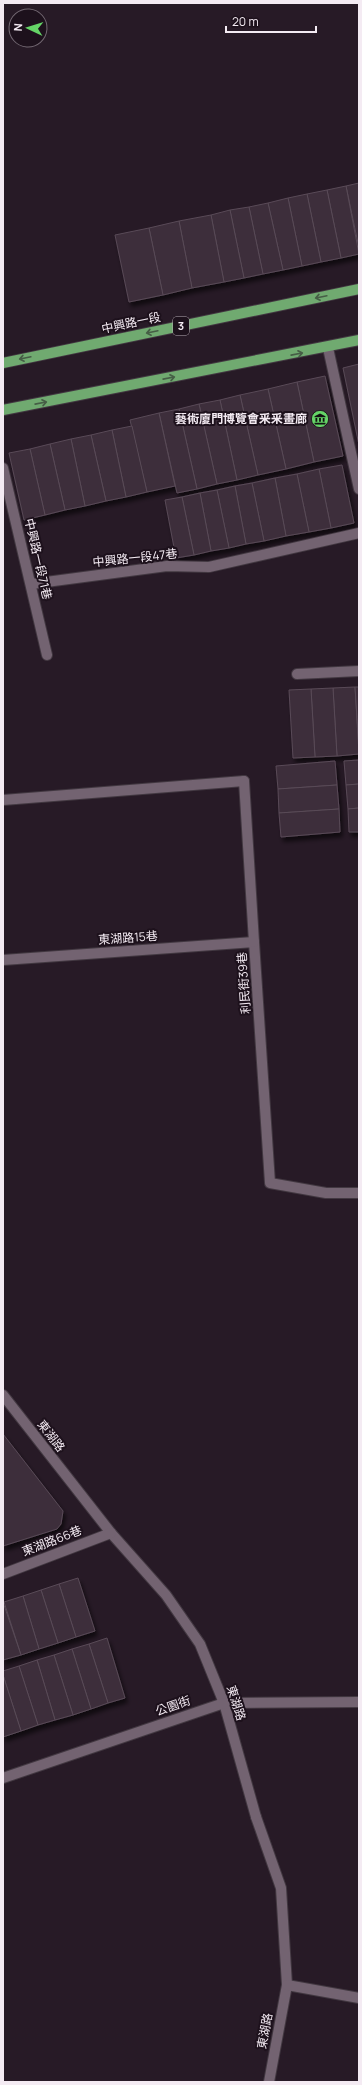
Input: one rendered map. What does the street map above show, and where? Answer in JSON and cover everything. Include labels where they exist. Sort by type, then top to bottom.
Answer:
[{"type":"main road","name":"中興路一段","points":[[3,363],[359,289]]},
{"type":"main road","points":[[3,410],[328,348],[359,340]]},
{"type":"street","points":[[328,348],[359,489]]},
{"type":"street","name":"中興路一段71巷","points":[[3,468],[47,655]]},
{"type":"street","name":"中興路一段47巷","points":[[31,584],[167,566],[209,567],[359,533]]},
{"type":"street","points":[[297,674],[359,671]]},
{"type":"street","name":"利民街39巷","points":[[3,800],[244,781],[270,1183],[326,1193],[359,1193]]},
{"type":"street","name":"東湖路15巷","points":[[3,960],[254,942]]},
{"type":"street","name":"東湖路","points":[[3,1396],[111,1533],[166,1595],[200,1644],[224,1703],[256,1817],[281,1888],[287,1985],[269,2082]]},
{"type":"street","name":"東湖路66巷","points":[[3,1574],[111,1533]]},
{"type":"street","name":"公園街","points":[[3,1778],[224,1703],[359,1702]]},
{"type":"street","points":[[287,1985],[359,1998]]},
{"type":"building","points":[[359,183],[359,248],[346,186]]},
{"type":"building","points":[[346,186],[359,254],[341,258],[327,190]]},
{"type":"building","points":[[327,190],[341,258],[321,262],[307,194]]},
{"type":"building","points":[[307,194],[321,262],[302,266],[288,198]]},
{"type":"building","points":[[288,198],[302,266],[283,270],[268,203]]},
{"type":"building","points":[[268,203],[283,270],[263,274],[249,207]]},
{"type":"building","points":[[249,207],[263,274],[244,278],[230,210]]},
{"type":"building","points":[[230,210],[244,278],[224,282],[211,215]]},
{"type":"building","points":[[211,215],[224,282],[192,288],[179,221]]},
{"type":"building","points":[[179,221],[192,288],[163,295],[149,228]]},
{"type":"building","points":[[149,228],[163,295],[129,302],[115,235]]},
{"type":"building","points":[[359,364],[359,445],[343,368]]},
{"type":"building","name":"藝術廈門博覽會釆釆畫廊","points":[[325,376],[343,456],[314,462],[297,382]]},
{"type":"building","points":[[297,382],[314,462],[286,469],[268,389]]},
{"type":"building","points":[[268,389],[286,469],[258,475],[240,395]]},
{"type":"building","points":[[240,395],[258,475],[237,480],[220,400]]},
{"type":"building","points":[[220,400],[237,480],[217,484],[199,404]]},
{"type":"building","points":[[199,404],[217,484],[197,489],[179,409]]},
{"type":"building","points":[[179,409],[197,489],[177,493],[159,413]]},
{"type":"building","points":[[159,413],[175,486],[147,492],[130,420]]},
{"type":"building","points":[[132,426],[147,492],[126,497],[112,430]]},
{"type":"building","points":[[112,430],[126,497],[106,501],[91,435]]},
{"type":"building","points":[[91,435],[106,501],[85,506],[71,439]]},
{"type":"building","points":[[71,439],[85,506],[65,510],[50,444]]},
{"type":"building","points":[[50,444],[65,510],[45,515],[30,449]]},
{"type":"building","points":[[30,449],[45,515],[24,520],[9,453]]},
{"type":"building","points":[[342,465],[354,523],[331,528],[319,469]]},
{"type":"building","points":[[319,469],[331,528],[309,532],[297,474]]},
{"type":"building","points":[[297,474],[309,532],[286,536],[275,478]]},
{"type":"building","points":[[275,478],[286,536],[264,541],[252,483]]},
{"type":"building","points":[[252,483],[264,541],[246,544],[235,486]]},
{"type":"building","points":[[235,486],[246,544],[229,548],[217,490]]},
{"type":"building","points":[[217,490],[229,548],[211,551],[200,493]]},
{"type":"building","points":[[200,493],[211,551],[194,555],[182,497]]},
{"type":"building","points":[[182,497],[194,555],[176,558],[165,500]]},
{"type":"building","points":[[355,687],[359,754],[337,756],[333,688]]},
{"type":"building","points":[[355,687],[359,687],[359,748]]},
{"type":"building","points":[[333,688],[337,756],[315,757],[311,689]]},
{"type":"building","points":[[311,689],[315,757],[293,758],[289,690]]},
{"type":"building","points":[[359,760],[359,784],[346,785],[344,761]]},
{"type":"building","points":[[335,761],[337,785],[278,789],[276,766]]},
{"type":"building","points":[[359,784],[359,808],[348,809],[346,785]]},
{"type":"building","points":[[337,785],[339,809],[279,813],[278,789]]},
{"type":"building","points":[[359,808],[359,832],[349,832],[348,809]]},
{"type":"building","points":[[339,809],[340,832],[281,837],[279,813]]},
{"type":"building","points":[[3,1434],[63,1511],[61,1524],[57,1529],[3,1546]]},
{"type":"building","points":[[78,1578],[95,1631],[76,1637],[59,1584]]},
{"type":"building","points":[[59,1584],[76,1637],[58,1643],[41,1590]]},
{"type":"building","points":[[41,1590],[58,1643],[39,1649],[23,1596]]},
{"type":"building","points":[[23,1596],[39,1649],[21,1655],[4,1602]]},
{"type":"building","points":[[3,1602],[21,1655],[3,1660]]},
{"type":"building","points":[[107,1638],[125,1698],[108,1703],[89,1644]]},
{"type":"building","points":[[89,1644],[108,1703],[91,1709],[72,1649]]},
{"type":"building","points":[[72,1649],[91,1709],[73,1715],[54,1655]]},
{"type":"building","points":[[54,1655],[73,1715],[55,1720],[37,1660]]},
{"type":"building","points":[[37,1660],[55,1720],[38,1725],[19,1666]]},
{"type":"building","points":[[19,1666],[38,1725],[21,1731],[3,1675],[3,1671]]},
{"type":"building","points":[[3,1675],[21,1731],[3,1737]]},
{"type":"place","name":"藝術廈門博覽會釆釆畫廊","points":[[320,419]]}]
